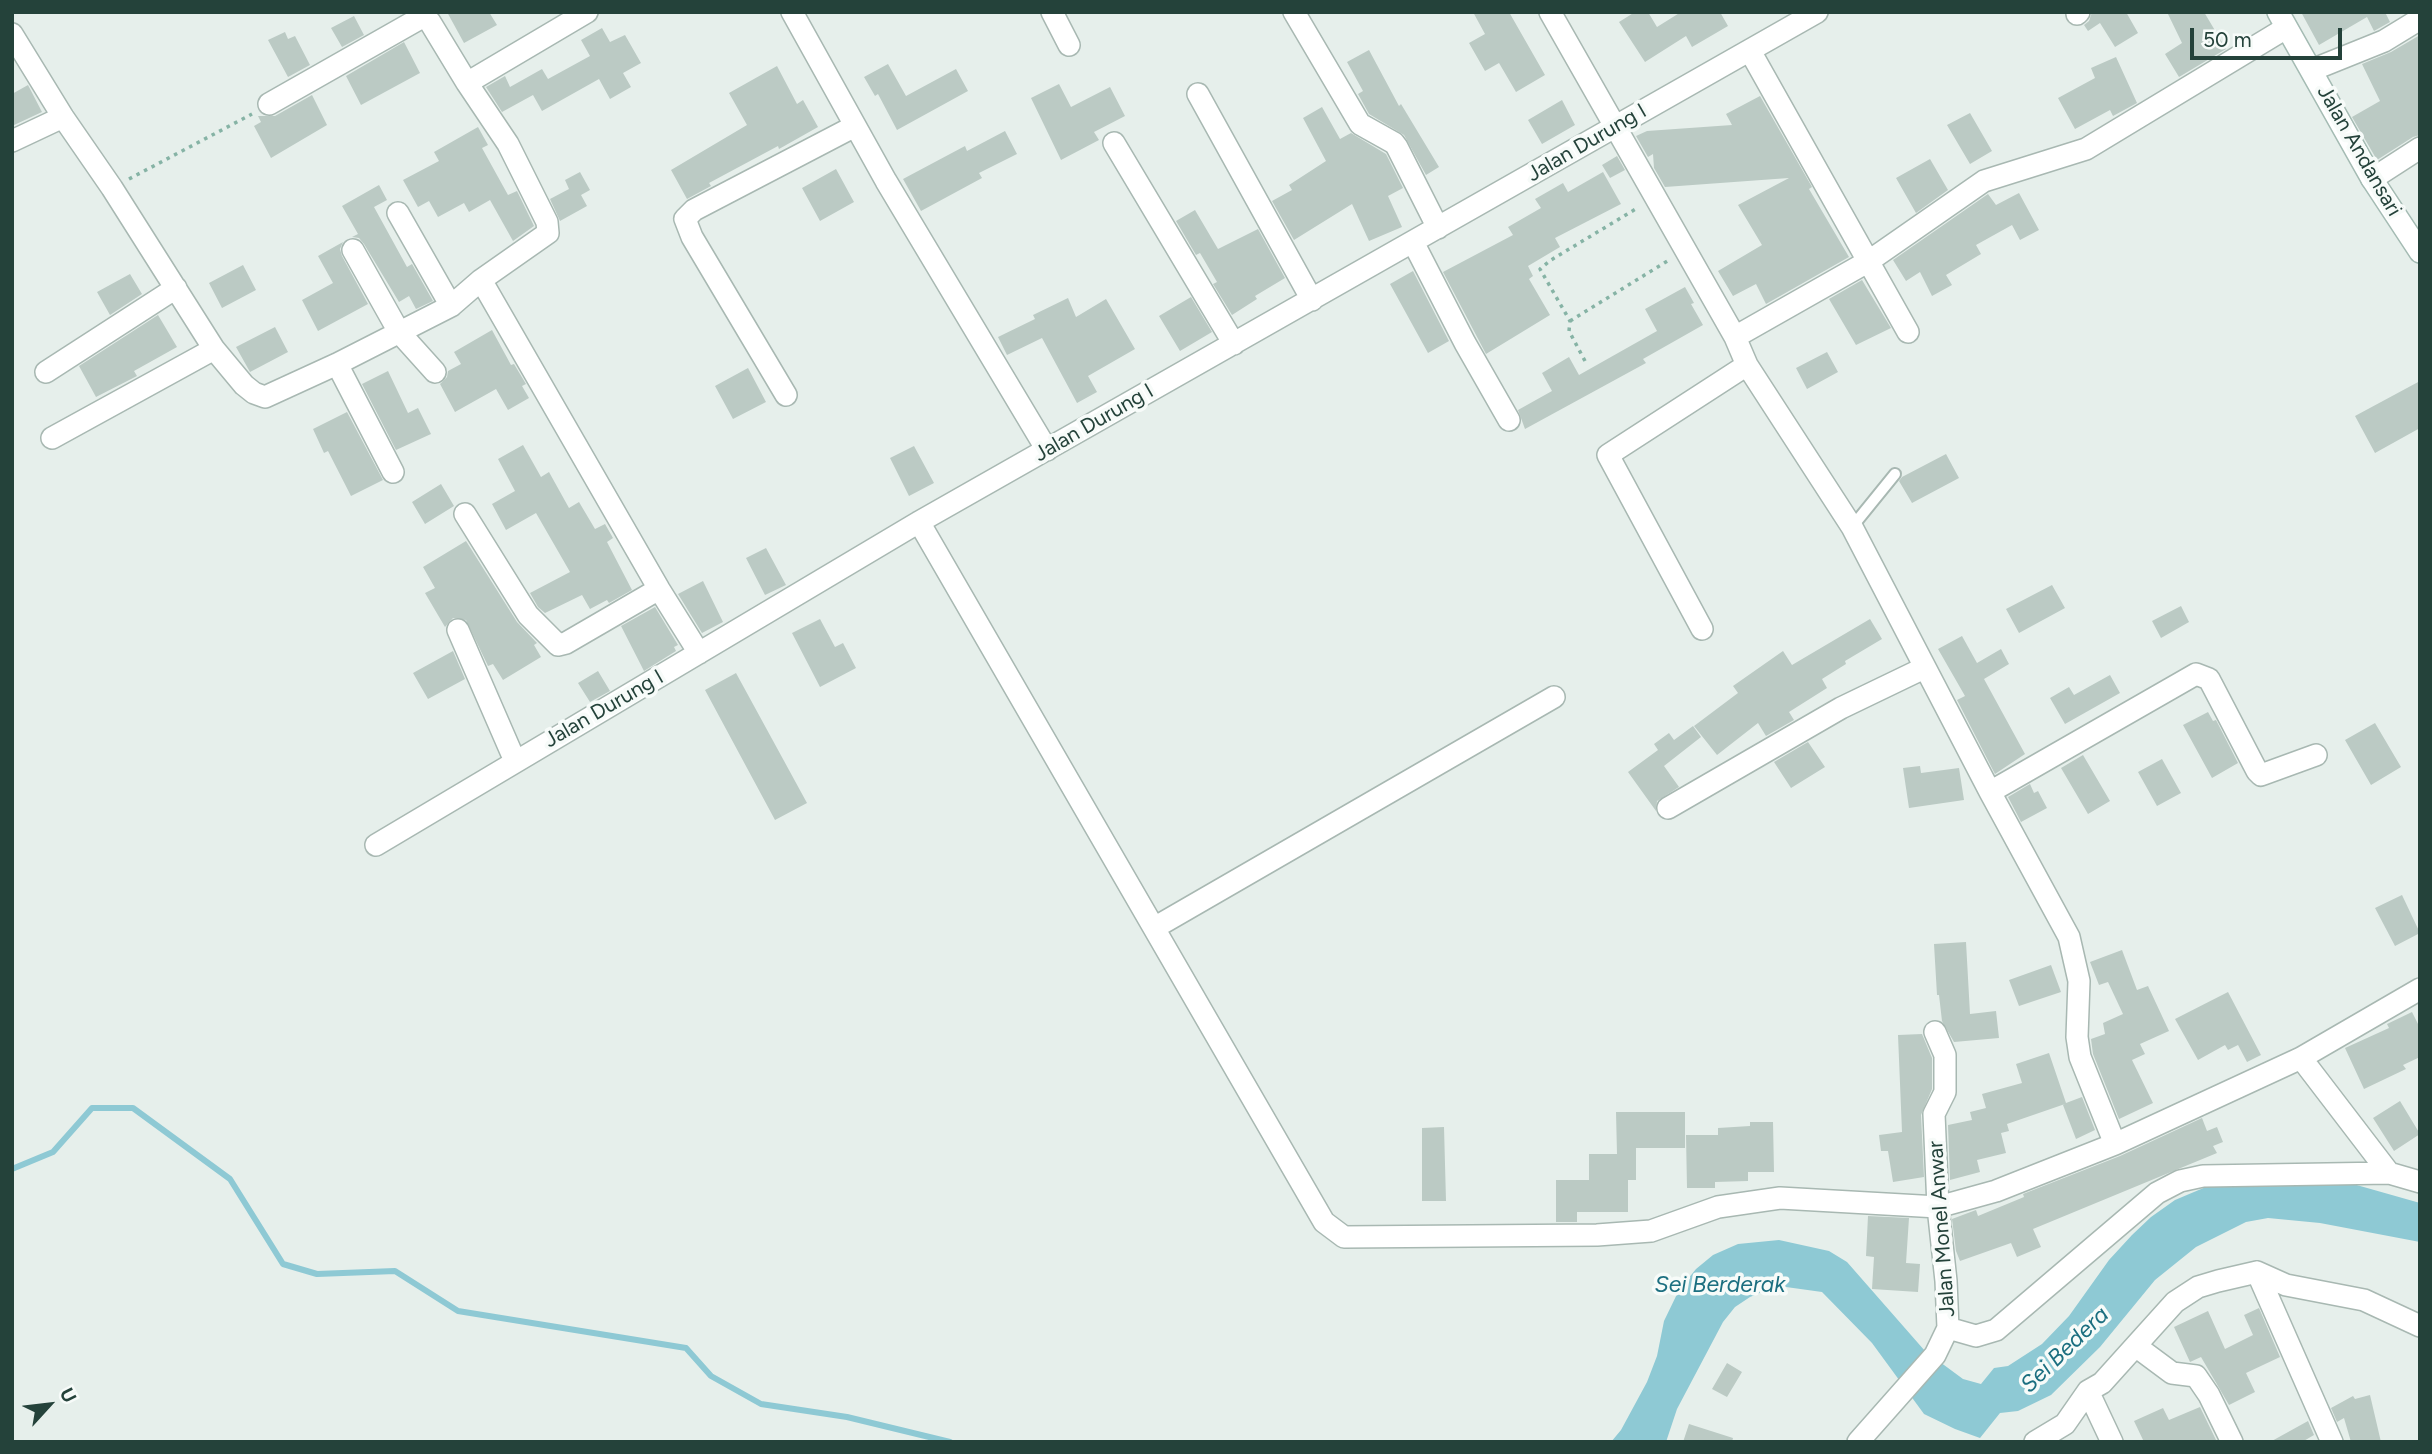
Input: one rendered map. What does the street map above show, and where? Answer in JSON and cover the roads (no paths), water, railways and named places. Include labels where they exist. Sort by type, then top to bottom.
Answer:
[{"type":"street","points":[[467,83],[587,12]]},
{"type":"street","points":[[792,12],[855,126],[1047,450]]},
{"type":"street","points":[[1052,12],[1069,45]]},
{"type":"street","points":[[1294,12],[1360,124],[1394,142],[1438,228]]},
{"type":"street","points":[[1550,12],[1686,249],[1735,337],[1747,365],[1852,527],[1913,641],[1924,668],[2069,937],[2079,981],[2077,1037],[2080,1057],[2115,1144]]},
{"type":"street","name":"Jalan Durung I","points":[[376,845],[919,522],[1818,12]]},
{"type":"street","points":[[12,34],[214,349],[244,385],[265,397],[451,306],[481,280],[548,233],[549,227],[508,144],[424,16],[269,104]]},
{"type":"street","points":[[2312,70],[2384,41],[2420,19]]},
{"type":"street","points":[[1735,337],[1870,261],[1984,181],[2086,149],[2282,20]]},
{"type":"street","name":"Jalan Andansari","points":[[2282,20],[2372,179],[2420,252]]},
{"type":"street","points":[[1750,51],[1908,332]]},
{"type":"street","points":[[1198,94],[1312,300]]},
{"type":"street","points":[[12,141],[63,117]]},
{"type":"street","points":[[786,395],[692,237],[685,219],[694,210],[855,126]]},
{"type":"street","points":[[1114,143],[1234,344]]},
{"type":"street","points":[[2372,179],[2420,148]]},
{"type":"street","points":[[398,213],[451,306]]},
{"type":"street","points":[[1413,242],[1465,343],[1509,420]]},
{"type":"street","points":[[352,250],[399,332],[435,372]]},
{"type":"street","points":[[481,280],[659,589],[699,653]]},
{"type":"street","points":[[46,372],[176,288]]},
{"type":"street","points":[[52,438],[214,349]]},
{"type":"street","points":[[337,364],[393,472]]},
{"type":"street","points":[[1702,629],[1608,455],[1747,365]]},
{"type":"street","points":[[465,514],[528,615],[558,645],[566,643],[659,589]]},
{"type":"street","points":[[919,522],[1324,1222],[1344,1237],[1597,1236],[1651,1231],[1718,1208],[1780,1198],[1938,1207],[1996,1191],[2115,1144],[2301,1058],[2420,989]]},
{"type":"street","points":[[458,630],[515,761]]},
{"type":"street","points":[[1668,808],[1840,708],[1924,668]]},
{"type":"street","points":[[1990,792],[2196,674],[2209,679],[2261,775],[2316,755]]},
{"type":"street","points":[[1154,928],[1554,698]]},
{"type":"street","name":"Jalan Monel Anwar","points":[[1858,1442],[1934,1355],[1948,1328],[1934,1114],[1945,1093],[1945,1055],[1935,1032]]},
{"type":"street","points":[[2301,1058],[2389,1172]]},
{"type":"street","points":[[1948,1328],[1976,1336],[1996,1330],[2157,1193],[2180,1181],[2203,1176],[2389,1172],[2420,1182]]},
{"type":"street","points":[[2257,1272],[2332,1442]]},
{"type":"street","points":[[2035,1442],[2065,1424],[2088,1391],[2102,1384],[2175,1302],[2198,1287],[2257,1272],[2286,1285],[2364,1300],[2420,1326]]},
{"type":"street","points":[[2137,1347],[2172,1373],[2196,1376],[2209,1395],[2232,1442]]},
{"type":"street","points":[[2088,1391],[2112,1442]]},
{"type":"lane","points":[[1852,527],[1895,474]]},
{"type":"water","name":"Sei Berderak","points":[[2346,1182],[2420,1203],[2420,1242],[2320,1223],[2268,1218],[2246,1222],[2196,1247],[2155,1280],[2100,1347],[2051,1395],[2018,1411],[2000,1413],[1980,1438],[1924,1414],[1872,1343],[1822,1292],[1786,1287],[1767,1290],[1750,1297],[1735,1307],[1723,1322],[1677,1409],[1666,1442],[1611,1442],[1621,1430],[1647,1382],[1657,1356],[1664,1321],[1679,1290],[1696,1269],[1713,1255],[1738,1244],[1779,1240],[1829,1251],[1847,1262],[1925,1351],[1963,1379],[1981,1384],[1994,1368],[2008,1366],[2042,1344],[2069,1316],[2109,1260],[2132,1235],[2175,1200],[2213,1184]]},
{"type":"waterway","points":[[12,1169],[53,1152],[92,1108],[133,1108],[230,1179],[283,1264],[317,1274],[395,1271],[458,1311],[686,1348],[711,1376],[761,1404],[847,1417],[950,1442]]},
{"type":"water label","name":"Sei Bedera","points":[[2065,1350]]}]
